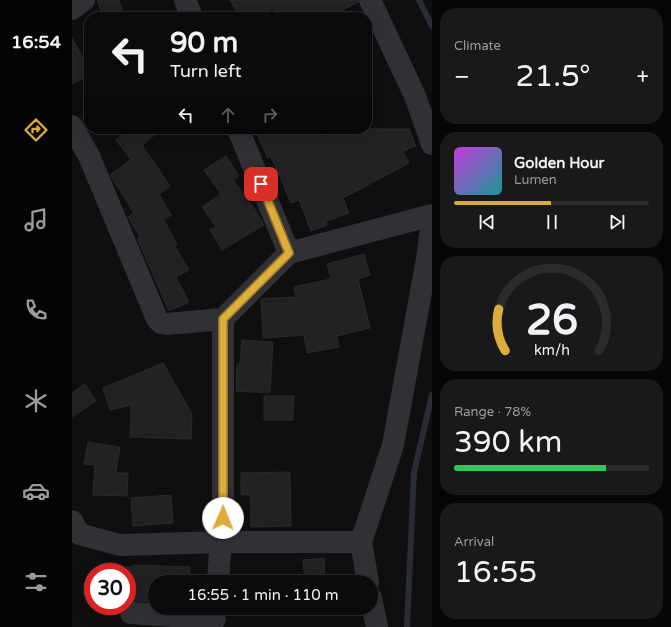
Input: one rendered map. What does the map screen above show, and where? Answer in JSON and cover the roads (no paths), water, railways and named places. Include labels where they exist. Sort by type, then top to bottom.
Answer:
[{"type":"street","points":[[72,9],[84,0]]},
{"type":"street","points":[[185,0],[190,12]]},
{"type":"street","points":[[370,0],[415,96],[432,144]]},
{"type":"street","points":[[72,126],[89,156],[157,319],[162,323],[167,324],[223,319],[289,253],[432,215]]},
{"type":"street","points":[[240,134],[289,253]]},
{"type":"street","points":[[367,575],[361,542],[393,446],[427,259],[432,219]]},
{"type":"street","points":[[219,575],[222,542],[223,319]]},
{"type":"street","points":[[72,521],[79,534],[120,545],[222,542],[361,542]]},
{"type":"street","points":[[136,613],[215,618]]},
{"type":"street","points":[[374,615],[376,627]]},
{"type":"waterway","points":[[419,0],[432,26]]},
{"type":"waterway","points":[[407,627],[414,472],[432,395]]}]
